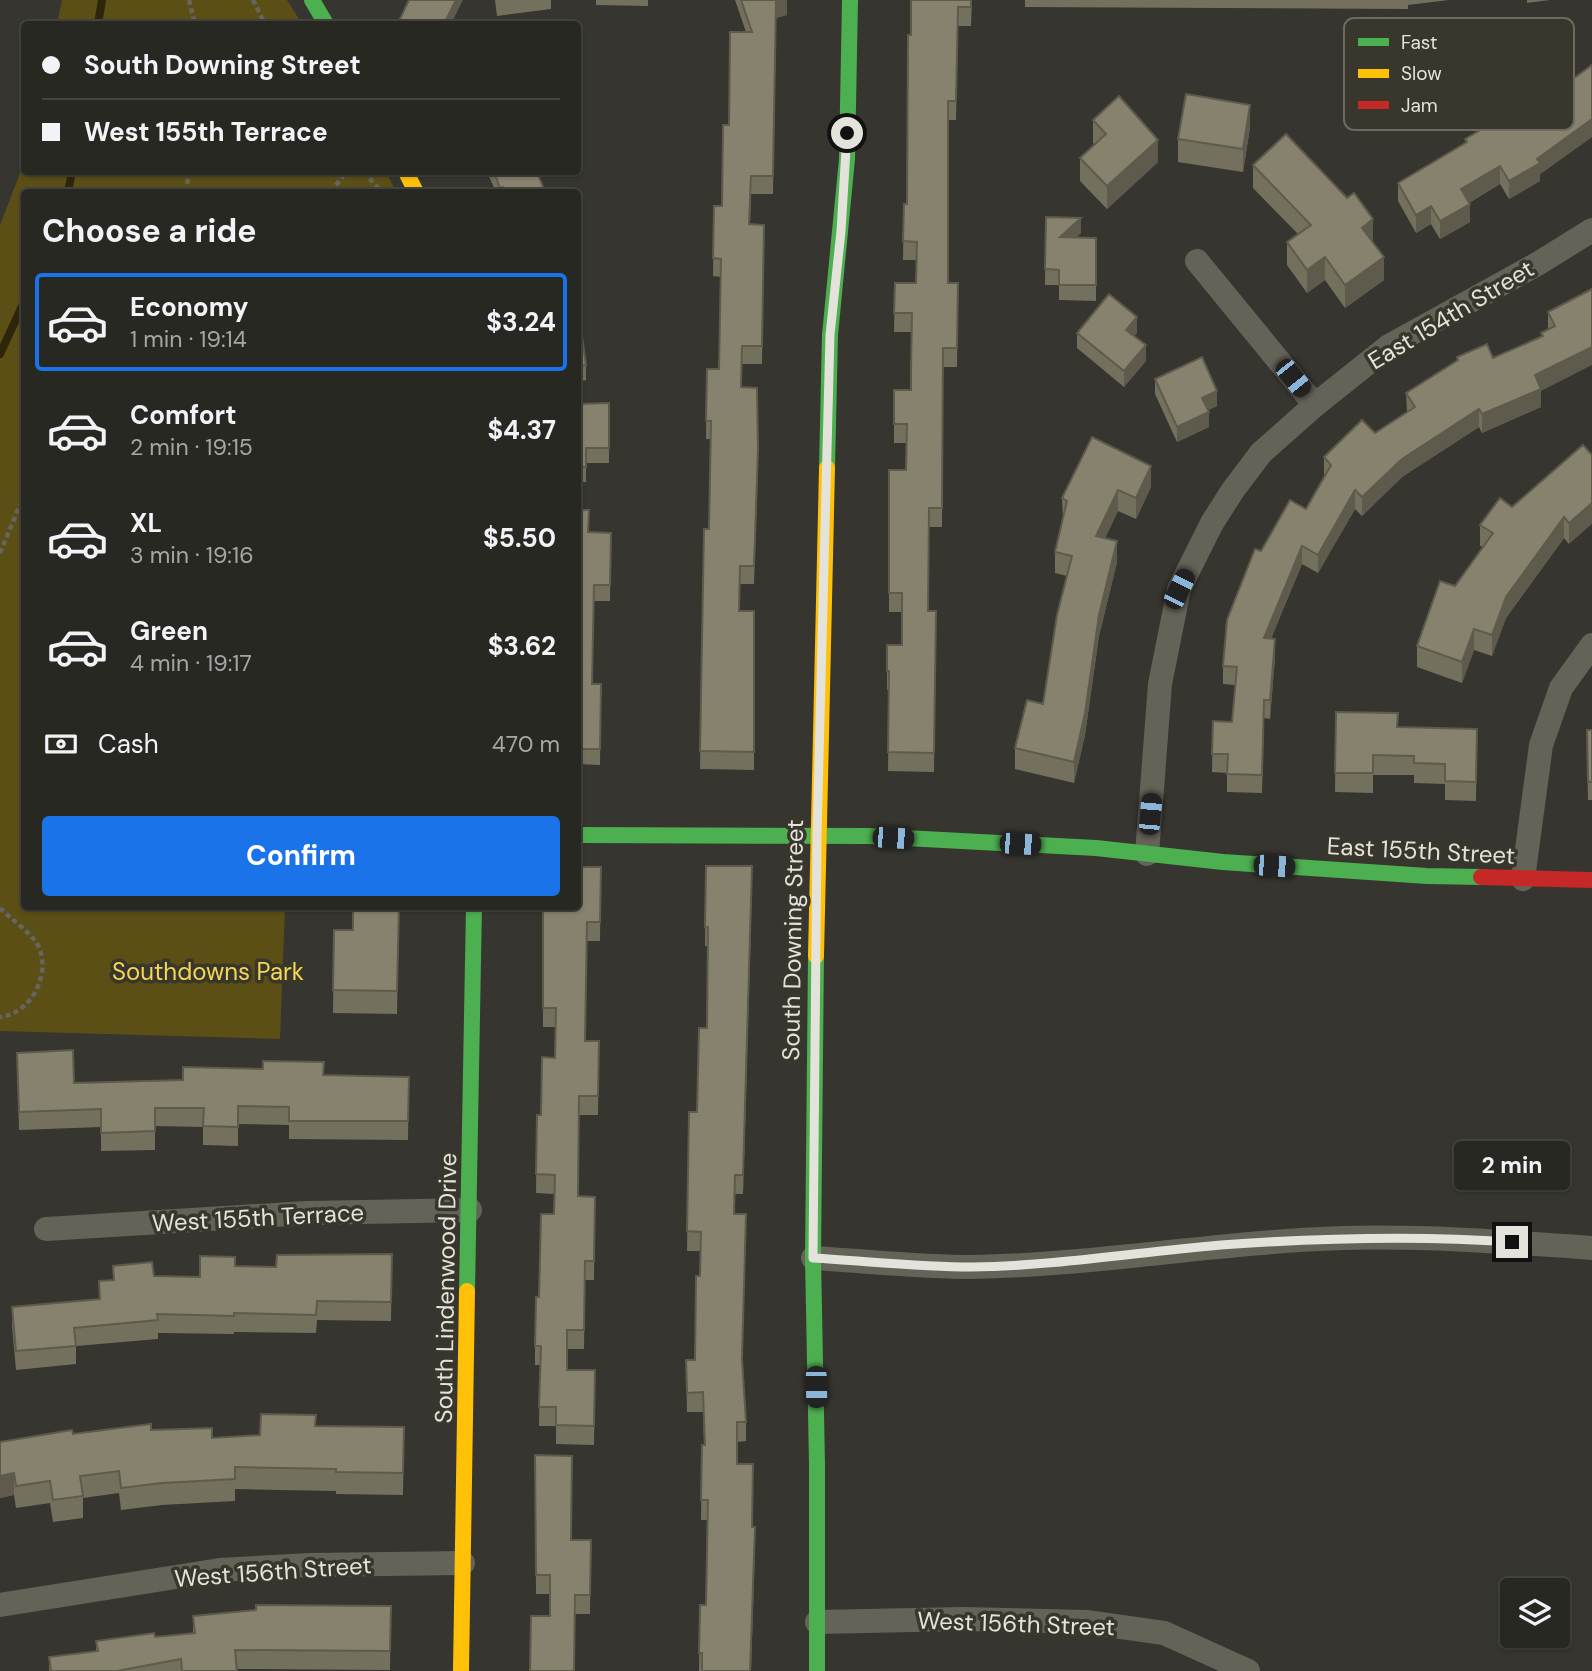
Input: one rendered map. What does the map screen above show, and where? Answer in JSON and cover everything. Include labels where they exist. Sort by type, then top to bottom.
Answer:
[{"type":"street","points":[[312,0],[324,21]]},
{"type":"street","name":"South Downing Street","points":[[817,1671],[813,1258],[817,835],[830,335],[847,159],[850,0]]},
{"type":"street","name":"East 154th Street","points":[[1147,854],[1160,684],[1179,589],[1212,523],[1247,472],[1261,453],[1315,405],[1390,345],[1539,263],[1592,230]]},
{"type":"street","points":[[1197,261],[1315,405]]},
{"type":"street","points":[[1523,879],[1541,745],[1561,688],[1592,645]]},
{"type":"street","name":"East 155th Street","points":[[581,835],[817,835],[1096,848],[1223,862],[1400,874],[1592,880]]},
{"type":"street","name":"South Lindenwood Drive","points":[[461,1671],[474,910]]},
{"type":"street","name":"West 155th Terrace","points":[[46,1229],[307,1213],[470,1210]]},
{"type":"street","points":[[813,1258],[972,1267],[1095,1259],[1220,1245],[1343,1238],[1459,1238],[1592,1248]]},
{"type":"street","name":"West 156th Street","points":[[0,1605],[220,1570],[310,1565],[463,1563]]},
{"type":"street","name":"West 156th Street","points":[[817,1622],[963,1619],[1086,1622],[1164,1633],[1248,1671]]},
{"type":"path","points":[[189,0],[194,21]]},
{"type":"path","points":[[253,0],[264,21]]},
{"type":"path","points":[[367,175],[379,189]]},
{"type":"path","points":[[0,553],[21,505]]},
{"type":"path","points":[[0,908],[35,942],[43,959],[41,978],[31,1001],[11,1016],[0,1017]]},
{"type":"green space","points":[[62,0],[287,0],[300,21],[58,21]]},
{"type":"green space","name":"Southdowns Park","points":[[21,171],[21,175],[388,175],[394,189],[21,189],[21,910],[285,910],[280,1039],[0,1031],[0,225]]},
{"type":"building","points":[[409,0],[456,0],[446,21],[399,21]]},
{"type":"building","points":[[741,0],[776,0],[773,176],[751,176],[749,224],[764,225],[762,346],[742,346],[741,387],[757,388],[754,566],[740,566],[739,611],[754,611],[754,752],[700,751],[704,529],[709,529],[711,421],[706,421],[707,369],[719,369],[721,259],[713,258],[714,206],[722,206],[723,125],[729,125],[730,32],[752,32]]},
{"type":"building","points":[[911,0],[971,0],[971,7],[958,7],[956,101],[948,101],[948,283],[958,283],[957,348],[943,348],[942,508],[929,508],[928,611],[936,611],[934,753],[888,752],[887,645],[902,645],[902,593],[889,593],[889,470],[906,470],[907,424],[894,424],[894,390],[911,390],[912,313],[894,313],[895,283],[916,283],[917,242],[903,241],[904,204],[907,204],[908,35],[911,35]]},
{"type":"building","points":[[1592,65],[1592,119],[1537,159],[1540,163],[1509,181],[1500,166],[1461,189],[1470,204],[1440,221],[1431,206],[1416,215],[1398,183],[1467,142],[1465,139],[1481,130],[1574,130],[1574,78]]},
{"type":"building","points":[[1186,94],[1250,105],[1243,149],[1178,139]]},
{"type":"building","points":[[1119,96],[1158,140],[1107,186],[1080,158],[1106,134],[1093,120]]},
{"type":"building","points":[[1286,134],[1347,198],[1354,193],[1373,219],[1362,228],[1384,257],[1345,285],[1325,257],[1307,270],[1287,242],[1311,225],[1253,165]]},
{"type":"building","points":[[495,175],[538,175],[544,189],[503,187],[500,188]]},
{"type":"building","points":[[1046,217],[1081,218],[1060,237],[1096,238],[1096,285],[1059,285],[1059,270],[1045,269]]},
{"type":"building","points":[[1592,289],[1592,347],[1535,375],[1541,389],[1482,414],[1479,409],[1402,459],[1362,497],[1355,490],[1318,555],[1302,546],[1264,638],[1275,639],[1270,700],[1264,700],[1262,775],[1227,774],[1228,754],[1212,754],[1213,721],[1232,722],[1237,667],[1223,666],[1227,620],[1255,549],[1261,551],[1290,500],[1306,509],[1331,465],[1324,457],[1362,420],[1375,433],[1415,407],[1406,393],[1458,360],[1457,357],[1487,344],[1493,358],[1543,336],[1541,333],[1555,326],[1548,312]]},
{"type":"building","points":[[1109,294],[1137,317],[1126,330],[1146,345],[1124,371],[1077,333]]},
{"type":"building","points":[[581,329],[586,365],[581,366]]},
{"type":"building","points":[[1202,357],[1217,391],[1202,398],[1209,412],[1177,427],[1155,379]]},
{"type":"building","points":[[609,403],[609,448],[586,448],[586,467],[581,467],[581,404]]},
{"type":"building","points":[[1092,437],[1151,466],[1136,498],[1118,490],[1096,536],[1117,541],[1099,615],[1085,713],[1074,762],[1015,748],[1027,700],[1043,704],[1057,615],[1072,556],[1055,552],[1067,501],[1062,498]]},
{"type":"building","points":[[1583,445],[1592,455],[1592,503],[1569,523],[1564,517],[1506,597],[1492,635],[1474,629],[1462,662],[1417,646],[1440,581],[1455,586],[1493,533],[1480,525],[1500,498],[1512,507]]},
{"type":"building","points":[[581,510],[589,510],[588,532],[611,533],[610,585],[594,585],[592,684],[601,684],[600,749],[581,749]]},
{"type":"building","points":[[1336,712],[1398,713],[1397,727],[1477,729],[1476,782],[1445,781],[1445,764],[1414,763],[1414,756],[1373,755],[1373,773],[1335,773]]},
{"type":"building","points":[[1587,730],[1592,730],[1592,782],[1588,782]]},
{"type":"building","points":[[706,866],[752,866],[743,1175],[735,1175],[734,1214],[746,1214],[742,1359],[746,1422],[737,1422],[737,1464],[753,1464],[752,1527],[755,1527],[750,1671],[702,1671],[702,1653],[699,1653],[700,1605],[706,1605],[708,1500],[701,1500],[702,1445],[705,1445],[703,1392],[687,1393],[686,1360],[695,1360],[696,1276],[700,1276],[701,1232],[687,1231],[689,1112],[697,1112],[699,1028],[707,1028]]},
{"type":"building","points":[[581,867],[601,867],[600,922],[587,922],[585,1041],[599,1041],[598,1096],[579,1096],[578,1196],[595,1197],[594,1261],[585,1261],[584,1330],[567,1330],[567,1370],[595,1370],[594,1426],[556,1425],[556,1407],[539,1407],[541,1346],[535,1346],[541,1214],[554,1214],[555,1175],[536,1174],[542,1057],[555,1058],[556,1008],[543,1008],[543,910],[581,910]]},
{"type":"building","points":[[353,910],[399,910],[397,991],[333,990],[334,930],[353,930]]},
{"type":"building","points":[[73,1050],[74,1083],[183,1080],[183,1067],[263,1069],[263,1061],[324,1062],[323,1075],[409,1077],[408,1121],[289,1121],[289,1107],[238,1106],[238,1127],[203,1126],[204,1108],[155,1108],[155,1131],[101,1133],[101,1109],[19,1112],[17,1053]]},
{"type":"building","points":[[392,1254],[391,1302],[317,1301],[316,1315],[157,1314],[158,1320],[74,1328],[76,1346],[16,1351],[12,1307],[100,1299],[99,1281],[114,1280],[113,1266],[152,1262],[154,1276],[200,1277],[200,1256],[235,1257],[235,1266],[276,1267],[277,1255]]},
{"type":"building","points":[[261,1414],[316,1415],[315,1426],[404,1427],[403,1473],[235,1467],[235,1479],[121,1488],[119,1471],[80,1476],[83,1496],[53,1500],[50,1481],[16,1486],[14,1473],[0,1476],[0,1442],[72,1430],[73,1434],[151,1424],[151,1430],[212,1428],[212,1438],[260,1435]]},
{"type":"building","points":[[535,1455],[572,1456],[571,1540],[591,1540],[590,1595],[575,1595],[574,1671],[530,1671],[531,1616],[550,1616],[550,1575],[536,1575]]},
{"type":"building","points":[[256,1605],[391,1606],[390,1651],[235,1650],[237,1671],[182,1671],[181,1659],[117,1671],[51,1671],[49,1657],[98,1651],[96,1641],[154,1633],[155,1637],[195,1633],[193,1616],[256,1610]]},
{"type":"waterway","points":[[98,21],[102,0]]},
{"type":"waterway","points":[[69,189],[71,175]]},
{"type":"waterway","points":[[0,354],[21,308]]},
{"type":"traffic: fast","points":[[312,0],[324,21]]},
{"type":"traffic: fast","points":[[827,468],[830,335],[847,159],[850,0]]},
{"type":"traffic: fast","points":[[581,835],[868,836],[1096,848],[1223,862],[1427,876],[1481,877]]},
{"type":"traffic: fast","points":[[467,1291],[474,910]]},
{"type":"traffic: fast","points":[[816,956],[813,1258],[817,1671]]},
{"type":"traffic: slow","points":[[408,175],[414,189]]},
{"type":"traffic: slow","points":[[816,956],[827,468]]},
{"type":"traffic: slow","points":[[461,1671],[467,1291]]},
{"type":"traffic: jam","points":[[1481,877],[1592,880]]},
{"type":"route","points":[[847,133],[841,231],[830,335],[817,835],[813,1258],[972,1267],[1095,1259],[1220,1245],[1343,1238],[1459,1238],[1512,1242]]}]
